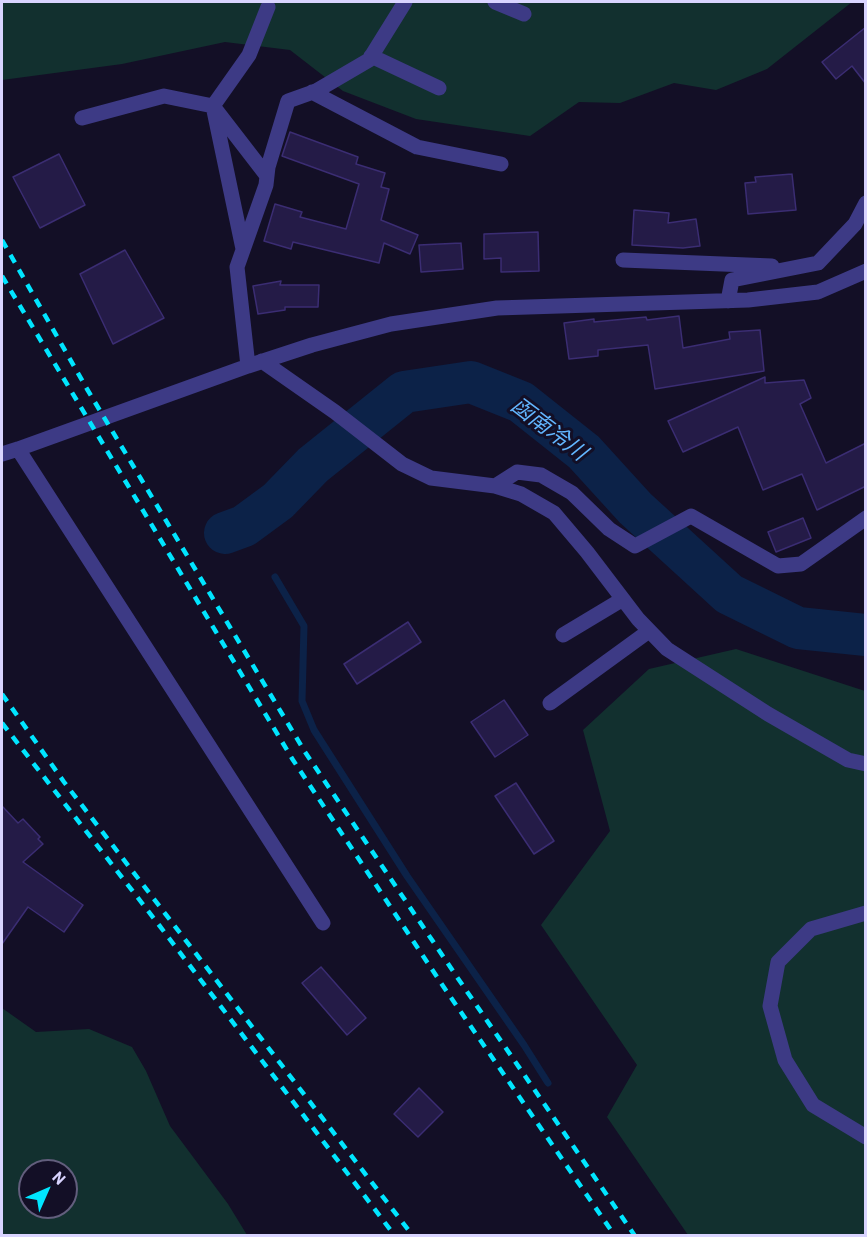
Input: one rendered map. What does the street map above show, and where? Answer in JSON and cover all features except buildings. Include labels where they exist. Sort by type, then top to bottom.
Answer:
[{"type":"street","points":[[405,2],[369,60],[312,92],[288,101],[267,176],[237,267],[255,364],[335,412],[402,464],[430,478],[495,486],[521,494],[554,513],[649,631],[667,649],[768,714],[848,760],[866,764]]},
{"type":"street","points":[[495,2],[524,14]]},
{"type":"street","points":[[243,249],[213,106],[249,55],[267,7]]},
{"type":"street","points":[[371,56],[439,88]]},
{"type":"street","points":[[312,92],[417,147],[501,165]]},
{"type":"street","points":[[82,118],[164,96],[213,106],[267,176]]},
{"type":"street","points":[[728,301],[732,280],[818,263],[855,224],[866,203]]},
{"type":"street","points":[[623,260],[799,267]]},
{"type":"street","points":[[2,454],[255,364],[312,345],[391,324],[497,308],[728,301],[818,292],[866,271]]},
{"type":"street","points":[[18,449],[323,923]]},
{"type":"street","points":[[495,486],[517,472],[541,475],[572,493],[609,529],[635,546],[691,516],[778,566],[801,564],[866,518]]},
{"type":"street","points":[[563,635],[623,599]]},
{"type":"street","points":[[550,703],[649,631]]},
{"type":"street","points":[[866,913],[811,929],[778,962],[770,1006],[785,1060],[813,1105],[866,1137]]},
{"type":"green space","points":[[2,2],[852,2],[767,69],[716,90],[674,83],[620,103],[579,102],[530,136],[416,119],[343,91],[290,50],[225,42],[122,64],[2,80]]},
{"type":"green space","points":[[736,649],[865,691],[865,1235],[688,1235],[607,1117],[637,1065],[541,925],[610,831],[583,730],[649,669]]},
{"type":"green space","points":[[2,1008],[36,1032],[89,1029],[132,1047],[146,1071],[170,1126],[228,1204],[247,1235],[2,1235]]},
{"type":"waterway","name":"函南冷川","points":[[225,533],[244,526],[278,501],[313,465],[404,392],[471,382],[521,402],[584,452],[635,508],[729,594],[798,628],[866,635]]},
{"type":"waterway","points":[[244,526],[249,535]]},
{"type":"waterway","points":[[275,577],[304,626],[302,701],[314,730],[407,876],[548,1083]]},
{"type":"railway","points":[[2,240],[87,389],[305,752],[635,1236]]},
{"type":"railway","points":[[2,276],[293,760],[443,986],[615,1236]]},
{"type":"railway","points":[[2,694],[64,782],[413,1236]]},
{"type":"railway","points":[[2,723],[395,1236]]}]
